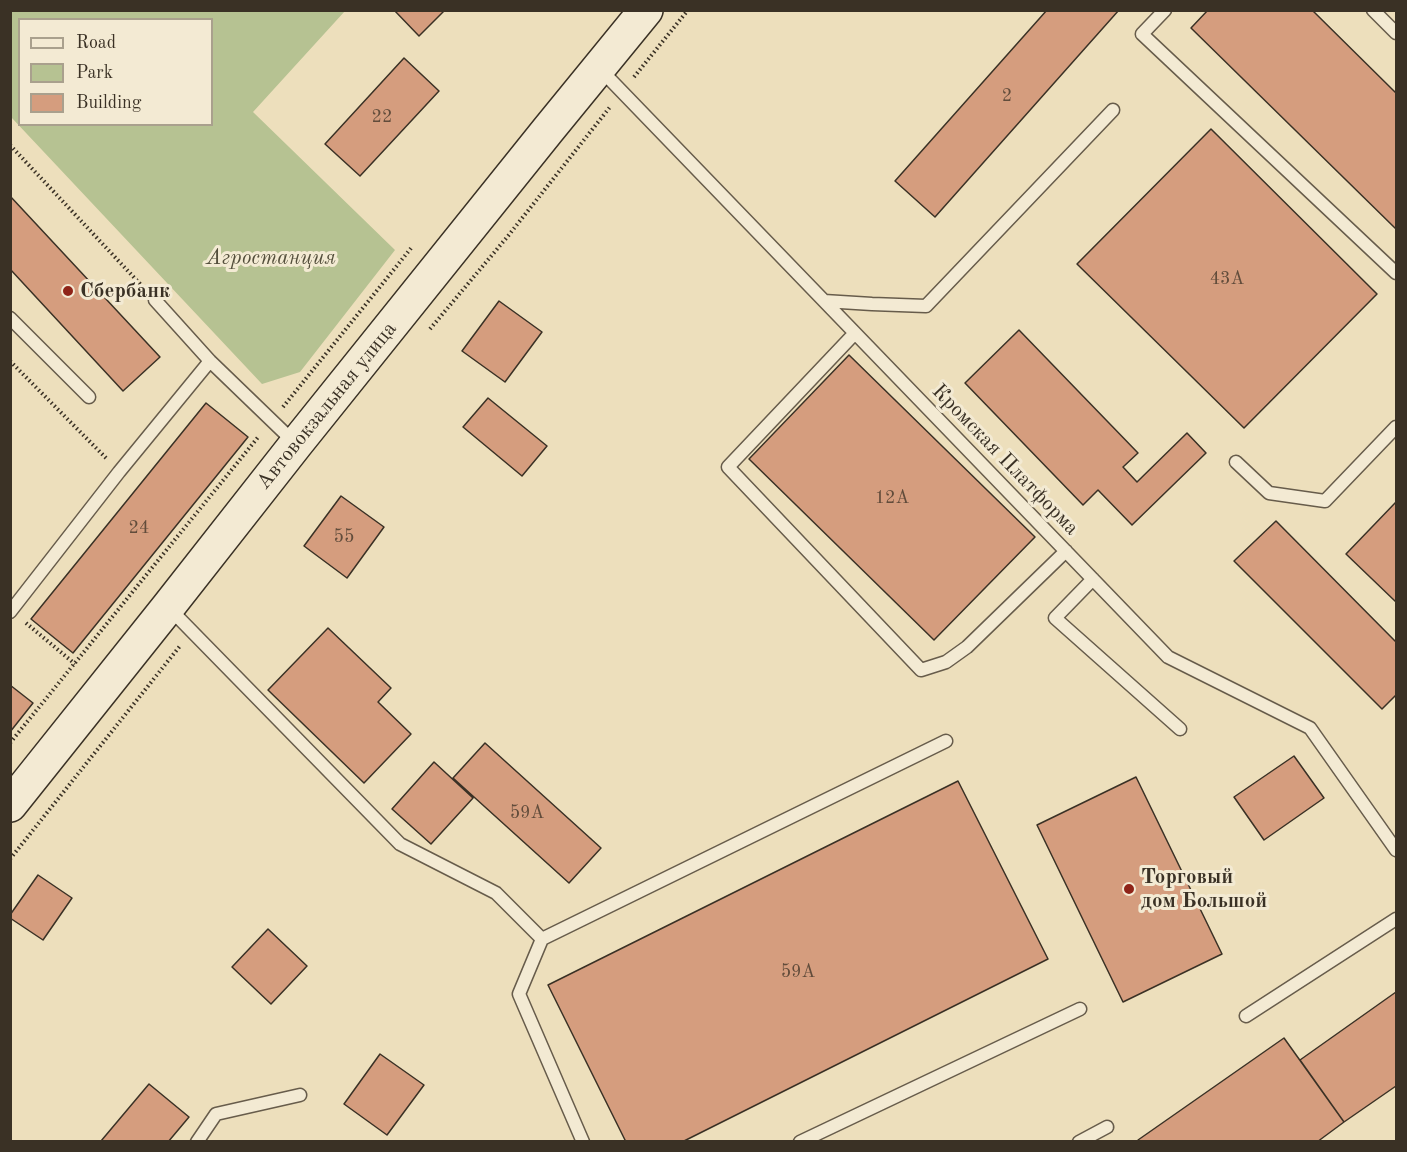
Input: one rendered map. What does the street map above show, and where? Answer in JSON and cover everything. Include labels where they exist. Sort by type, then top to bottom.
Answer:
[{"type":"street","name":"Автовокзальная улица","points":[[10,804],[296,444],[646,10]]},
{"type":"lane","points":[[1165,10],[1142,34],[1396,273]]},
{"type":"lane","points":[[1373,10],[1396,33]]},
{"type":"lane","name":"Кромская Платформа","points":[[599,68],[1168,657],[1310,728],[1396,850]]},
{"type":"lane","points":[[824,301],[926,306],[1113,110]]},
{"type":"lane","points":[[155,300],[210,361],[296,444]]},
{"type":"lane","points":[[10,318],[89,397]]},
{"type":"lane","points":[[855,333],[728,467],[921,670],[946,662],[968,647],[1066,551]]},
{"type":"lane","points":[[11,611],[119,472],[210,361]]},
{"type":"lane","points":[[1236,462],[1269,493],[1325,501],[1396,427]]},
{"type":"lane","points":[[1093,579],[1055,618],[1180,729]]},
{"type":"lane","points":[[168,608],[400,844],[496,893],[542,939]]},
{"type":"lane","points":[[583,1142],[519,994],[542,939],[946,741]]},
{"type":"lane","points":[[1246,1016],[1396,918]]},
{"type":"lane","points":[[800,1142],[1080,1009]]},
{"type":"lane","points":[[197,1142],[216,1114],[300,1095]]},
{"type":"lane","points":[[1079,1142],[1107,1127]]},
{"type":"path","points":[[424,336],[508,236],[688,10]]},
{"type":"path","points":[[10,145],[155,300]]},
{"type":"path","points":[[10,361],[119,472]]},
{"type":"path","points":[[10,743],[271,421]]},
{"type":"path","points":[[11,611],[75,664]]},
{"type":"path","points":[[10,859],[191,631]]},
{"type":"green space","name":"Агростанция","points":[[11,10],[345,11],[253,112],[395,250],[300,372],[262,384],[19,126],[213,126],[213,18],[18,18],[18,124],[11,117]]},
{"type":"building","points":[[394,10],[445,10],[419,36]]},
{"type":"building","points":[[1047,10],[1119,10],[935,217],[895,181]]},
{"type":"building","points":[[1208,10],[1312,10],[1396,93],[1396,229],[1191,28]]},
{"type":"building","points":[[404,58],[439,91],[360,176],[325,144]]},
{"type":"building","points":[[1211,129],[1377,294],[1244,428],[1077,264]]},
{"type":"building","points":[[10,196],[160,357],[123,391],[10,269]]},
{"type":"building","points":[[499,301],[542,332],[505,382],[462,351]]},
{"type":"building","points":[[1019,330],[1138,453],[1123,467],[1137,482],[1187,433],[1206,453],[1132,525],[1098,490],[1083,505],[965,383]]},
{"type":"building","points":[[849,355],[1035,537],[934,640],[749,459]]},
{"type":"building","points":[[488,398],[547,446],[522,476],[463,427]]},
{"type":"building","points":[[206,403],[248,437],[73,653],[31,619]]},
{"type":"building","points":[[341,496],[384,527],[347,578],[304,546]]},
{"type":"building","points":[[1396,502],[1396,602],[1346,554]]},
{"type":"building","points":[[1276,521],[1396,642],[1396,695],[1382,709],[1234,561]]},
{"type":"building","points":[[328,628],[391,688],[378,702],[411,734],[364,783],[268,690]]},
{"type":"building","points":[[10,685],[33,703],[10,732]]},
{"type":"building","points":[[485,743],[601,848],[569,883],[453,778]]},
{"type":"building","points":[[1294,756],[1324,798],[1264,840],[1234,797]]},
{"type":"building","points":[[434,762],[473,798],[431,844],[392,809]]},
{"type":"building","name":"Торговый дом Большой","points":[[1136,777],[1222,954],[1123,1002],[1037,825]]},
{"type":"building","points":[[958,781],[1048,959],[682,1142],[626,1142],[548,985]]},
{"type":"building","points":[[38,875],[72,898],[43,940],[10,918]]},
{"type":"building","points":[[268,929],[307,966],[271,1004],[232,967]]},
{"type":"building","points":[[1396,992],[1396,1086],[1344,1122],[1300,1060]]},
{"type":"building","points":[[1284,1038],[1344,1122],[1317,1142],[1139,1142],[1138,1140]]},
{"type":"building","points":[[380,1054],[424,1085],[387,1135],[344,1104]]},
{"type":"building","points":[[149,1084],[189,1117],[168,1142],[101,1141]]},
{"type":"place","name":"Сбербанк","points":[[68,291]]},
{"type":"place","name":"Торговый дом Большой","points":[[1129,889]]}]
